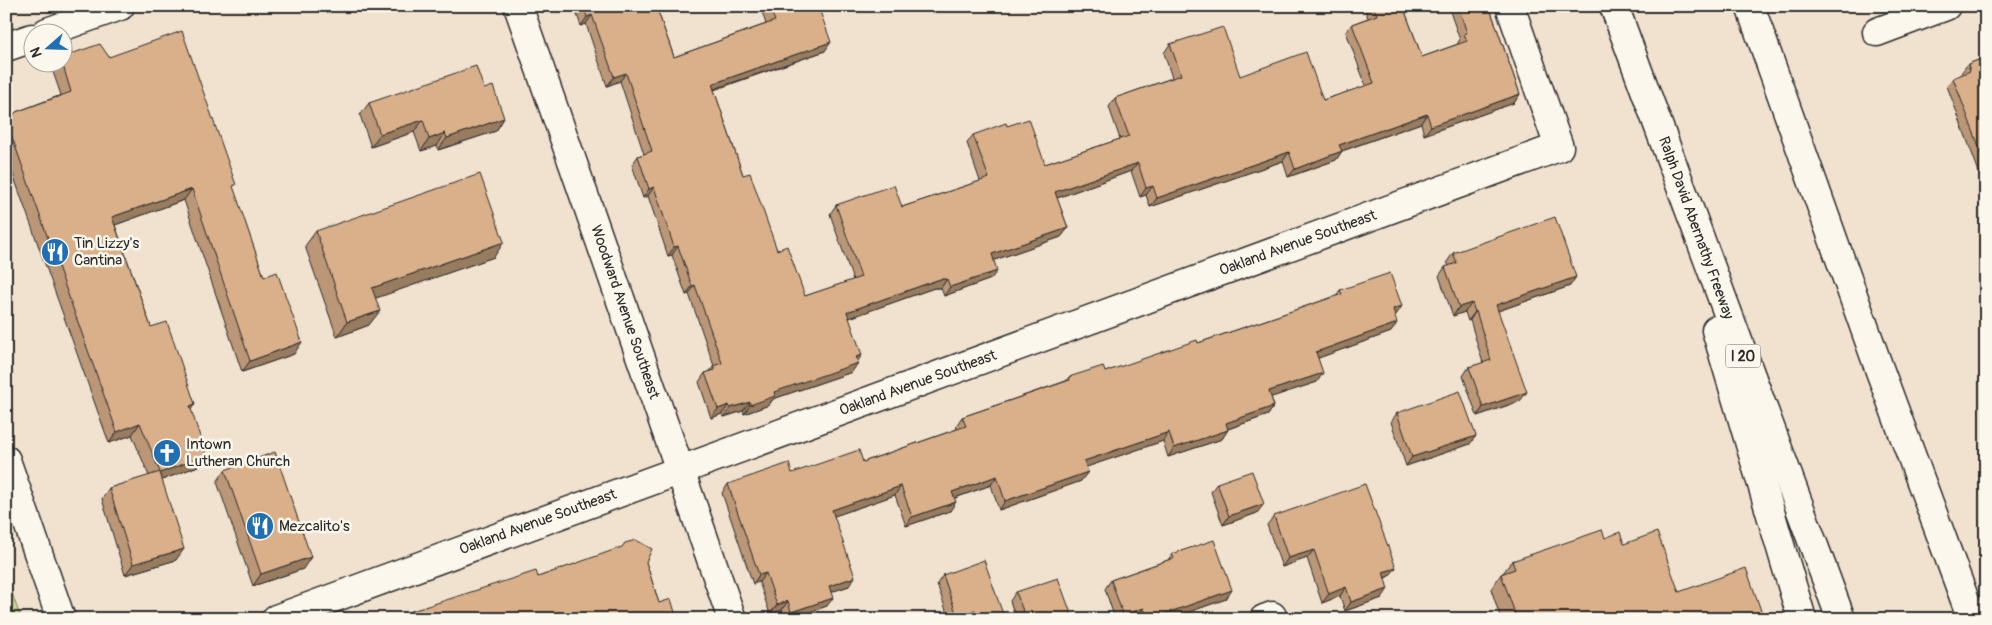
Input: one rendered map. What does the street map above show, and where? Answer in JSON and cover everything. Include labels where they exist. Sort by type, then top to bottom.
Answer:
[{"type":"main road","points":[[72,23],[120,6]]},
{"type":"main road","name":"Woodward Avenue Southeast","points":[[518,6],[732,619]]},
{"type":"main road","name":"Oakland Avenue Southeast","points":[[276,619],[1559,147],[1510,6]]},
{"type":"main road","name":"Ralph David Abernathy Freeway","points":[[1614,6],[1841,619]]},
{"type":"main road","points":[[1750,6],[1880,371],[1972,619]]},
{"type":"main road","points":[[1877,32],[1946,6]]},
{"type":"main road","points":[[6,47],[22,41]]},
{"type":"main road","points":[[1645,94],[1802,619]]},
{"type":"main road","points":[[6,460],[61,619]]},
{"type":"main road","points":[[1936,519],[1983,619]]},
{"type":"green space","points":[[6,576],[21,619],[6,619]]},
{"type":"building","points":[[583,6],[656,6],[674,57],[775,21],[769,6],[818,6],[831,42],[712,84],[743,175],[750,173],[777,250],[787,246],[805,296],[861,277],[836,205],[894,185],[902,207],[989,178],[973,135],[1006,123],[1007,126],[1029,119],[1045,164],[1129,136],[1115,98],[1181,75],[1170,44],[1223,27],[1240,76],[1306,52],[1323,100],[1374,83],[1352,24],[1377,15],[1373,6],[1403,6],[1422,57],[1467,41],[1464,34],[1467,33],[1458,6],[1489,6],[1520,94],[1431,126],[1427,114],[1339,145],[1342,151],[1295,169],[1289,152],[1157,198],[1153,186],[1146,188],[1138,163],[1055,192],[1068,228],[992,254],[997,271],[950,287],[947,279],[940,279],[847,312],[862,355],[856,357],[858,363],[774,392],[775,396],[750,405],[750,402],[730,408],[729,405],[718,409],[705,373],[715,370],[713,366],[722,363],[695,285],[692,286],[678,246],[674,247],[654,187],[649,189],[638,156],[652,151],[626,73],[614,77],[592,15],[587,17]]},
{"type":"building","points":[[182,31],[236,185],[233,186],[264,277],[277,272],[302,342],[250,361],[192,189],[112,217],[151,327],[167,322],[195,404],[190,406],[206,455],[160,473],[184,549],[133,564],[109,488],[160,472],[140,423],[117,432],[7,123],[16,112],[71,92],[65,72],[72,72],[72,54],[100,44],[109,57]]},
{"type":"building","points":[[1986,57],[1986,165],[1953,78],[1970,71],[1968,64]]},
{"type":"building","points":[[476,66],[484,89],[493,86],[504,118],[447,138],[445,133],[429,139],[423,120],[380,134],[369,103]]},
{"type":"building","points":[[480,174],[504,242],[372,288],[380,311],[347,322],[316,231]]},
{"type":"building","points":[[1555,217],[1576,277],[1496,305],[1527,392],[1483,407],[1469,367],[1491,360],[1476,311],[1472,303],[1459,307],[1445,267],[1457,263],[1453,253]]},
{"type":"building","points":[[1390,273],[1402,306],[1393,309],[1397,323],[1316,352],[1323,373],[1269,391],[1274,406],[1226,423],[1228,430],[1174,448],[1169,432],[1084,461],[1088,472],[1005,501],[997,476],[952,492],[956,502],[912,517],[901,486],[832,510],[855,577],[829,586],[833,598],[791,612],[788,601],[777,605],[766,573],[759,575],[728,484],[789,463],[792,473],[859,450],[863,462],[966,426],[962,417],[1070,380],[1069,377],[1103,366],[1105,372],[1197,340],[1198,343],[1342,294],[1340,290]]},
{"type":"building","points":[[1460,391],[1476,436],[1412,457],[1397,413]]},
{"type":"building","name":"Mezcalito's","points":[[275,452],[311,557],[261,574],[225,470]]},
{"type":"building","points":[[1252,471],[1264,504],[1229,516],[1217,483]]},
{"type":"building","points":[[1365,484],[1396,568],[1383,572],[1388,589],[1351,602],[1346,587],[1329,594],[1314,550],[1288,558],[1274,516]]},
{"type":"building","points":[[1602,530],[1605,538],[1620,532],[1624,544],[1657,532],[1679,592],[1746,568],[1764,619],[1517,619],[1501,574],[1515,569],[1512,561]]},
{"type":"building","points":[[636,540],[652,549],[646,562],[659,603],[671,599],[677,619],[412,619],[409,612],[536,571],[538,577],[622,547],[625,543]]},
{"type":"building","points":[[1214,540],[1232,590],[1150,619],[1148,619],[1144,608],[1123,615],[1111,580],[1174,558],[1172,554]]},
{"type":"building","points":[[984,560],[1004,617],[998,619],[978,619],[975,610],[957,616],[943,575]]},
{"type":"building","points":[[1058,578],[1073,619],[1026,619],[1016,592]]},
{"type":"place","name":"Tin Lizzy's Cantina","points":[[55,252]]},
{"type":"place","name":"Intown Lutheran Church","points":[[167,453]]},
{"type":"place","name":"Mezcalito's","points":[[260,526]]}]
